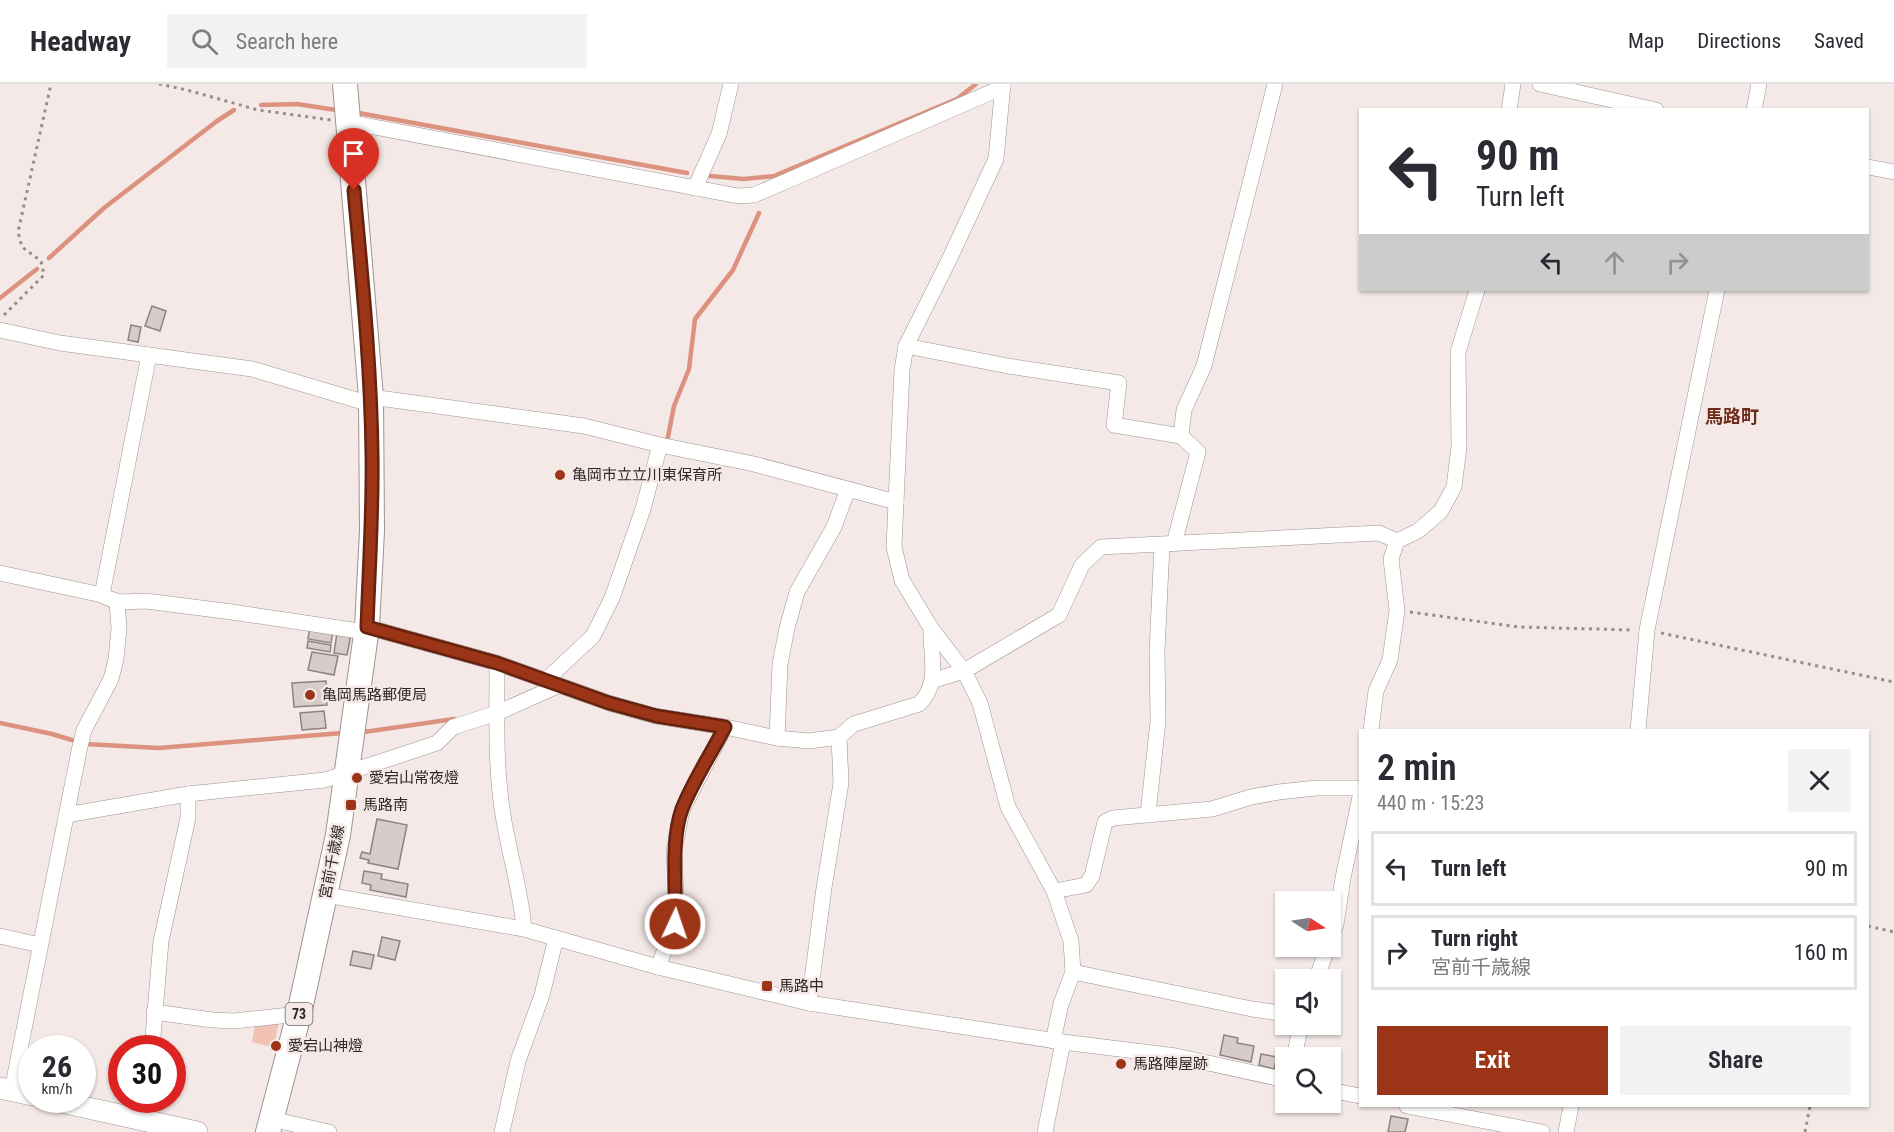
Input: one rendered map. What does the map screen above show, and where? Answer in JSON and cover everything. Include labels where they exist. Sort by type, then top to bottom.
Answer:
[{"type":"main road","name":"宮前千歳線","points":[[269,1126],[299,1014],[338,835],[366,630],[372,531],[370,400],[345,84]]},
{"type":"street","points":[[695,188],[719,134],[731,84]]},
{"type":"street","points":[[1181,436],[1184,410],[1204,366],[1275,84]]},
{"type":"street","points":[[1509,108],[1513,84]]},
{"type":"street","points":[[1540,84],[1647,108]]},
{"type":"street","points":[[1754,108],[1759,84]]},
{"type":"street","points":[[348,123],[738,196],[754,195],[1003,86],[996,159],[906,346],[902,370],[894,547],[902,580],[931,628],[964,671],[980,703],[1008,807],[1054,891],[1071,940],[1073,972],[1061,1004],[1045,1132]]},
{"type":"street","points":[[1869,166],[1894,172]]},
{"type":"street","points":[[1371,729],[1376,691],[1390,660],[1397,610],[1391,559],[1397,541],[1418,531],[1441,512],[1454,487],[1460,447],[1458,352],[1477,291]]},
{"type":"street","points":[[1638,729],[1647,630],[1717,291]]},
{"type":"street","points":[[0,330],[60,343],[252,369],[370,400],[584,426],[660,445],[754,464],[896,502]]},
{"type":"street","points":[[906,346],[1008,366],[1119,383],[1114,425],[1181,436],[1198,452],[1168,545],[1156,651],[1158,721],[1148,814]]},
{"type":"street","points":[[102,595],[149,355]]},
{"type":"street","points":[[66,814],[188,794],[325,780],[437,743],[453,726],[497,713],[553,683],[593,636],[612,598],[643,509],[660,445]]},
{"type":"street","points":[[777,738],[780,664],[797,592],[834,527],[848,489]]},
{"type":"street","points":[[934,680],[964,671],[1059,615],[1082,566],[1101,547],[1379,533],[1397,541]]},
{"type":"street","points":[[0,573],[102,595],[117,602],[146,601],[366,630],[497,663],[609,703],[656,716],[777,738],[809,741],[839,737],[854,724],[919,704],[927,696],[934,680],[930,644],[931,628]]},
{"type":"street","points":[[9,1091],[84,730],[111,679],[117,659],[119,628],[117,602]]},
{"type":"street","points":[[497,663],[499,776],[503,815],[521,899],[524,929]]},
{"type":"street","points":[[658,967],[675,924],[674,851],[682,810],[725,727]]},
{"type":"street","points":[[809,1003],[841,783],[839,737]]},
{"type":"street","points":[[1054,891],[1086,885],[1092,876],[1105,822],[1113,818],[1212,809],[1251,797],[1280,792],[1316,788],[1359,788]]},
{"type":"street","points":[[153,1035],[161,942],[188,818],[188,794]]},
{"type":"street","points":[[1341,891],[1359,801]]},
{"type":"street","points":[[326,895],[524,929],[658,967],[809,1003],[1058,1041],[1176,1056],[1275,1078]]},
{"type":"street","points":[[0,936],[40,945]]},
{"type":"street","points":[[502,1132],[518,1061],[542,995],[556,938]]},
{"type":"street","points":[[1073,972],[1275,1012]]},
{"type":"street","points":[[154,1012],[234,1021],[299,1014]]},
{"type":"street","points":[[1341,1092],[1359,1096]]},
{"type":"street","points":[[1412,1107],[1542,1132]]},
{"type":"street","points":[[1566,1132],[1571,1107]]},
{"type":"street","points":[[96,1110],[197,1132]]},
{"type":"street","points":[[146,1121],[147,1113]]},
{"type":"street","points":[[269,1126],[329,1132]]},
{"type":"path","points":[[0,319],[44,275],[41,261],[22,247],[18,232],[51,84]]},
{"type":"path","points":[[159,84],[258,110],[348,123]]},
{"type":"path","points":[[1869,926],[1894,932]]},
{"type":"path","points":[[1805,1132],[1810,1107]]},
{"type":"shaded area","points":[[279,1022],[274,1048],[252,1042],[255,1024]]},
{"type":"building","points":[[152,306],[166,311],[160,331],[145,326]]},
{"type":"building","points":[[131,325],[141,327],[138,342],[128,340]]},
{"type":"building","points":[[310,627],[333,631],[331,643],[308,639]]},
{"type":"building","points":[[337,633],[351,635],[347,655],[334,653]]},
{"type":"building","points":[[308,641],[331,645],[330,652],[307,648]]},
{"type":"building","points":[[312,652],[338,656],[334,675],[308,670]]},
{"type":"building","points":[[326,681],[327,705],[294,707],[292,683]]},
{"type":"building","points":[[324,711],[326,728],[302,730],[300,713]]},
{"type":"building","points":[[377,819],[407,825],[398,869],[368,863],[369,860],[360,858],[362,852],[370,854]]},
{"type":"building","points":[[364,871],[382,874],[381,879],[408,884],[406,897],[370,890],[371,885],[362,883]]},
{"type":"building","points":[[382,937],[400,941],[395,960],[378,956]]},
{"type":"building","points":[[353,951],[374,955],[371,969],[350,965]]},
{"type":"building","points":[[1224,1035],[1238,1038],[1237,1043],[1254,1046],[1251,1062],[1220,1055]]},
{"type":"building","points":[[1261,1054],[1275,1057],[1274,1069],[1259,1065]]},
{"type":"building","points":[[1391,1116],[1408,1119],[1405,1132],[1388,1132]]},
{"type":"waterway","points":[[710,176],[744,179],[774,176],[957,99],[976,84]]},
{"type":"waterway","points":[[261,105],[297,104],[336,110]]},
{"type":"waterway","points":[[49,258],[104,208],[234,110]]},
{"type":"waterway","points":[[359,113],[687,173]]},
{"type":"waterway","points":[[667,442],[674,406],[689,369],[695,319],[733,270],[759,213]]},
{"type":"waterway","points":[[0,298],[37,269]]},
{"type":"waterway","points":[[364,732],[454,719]]},
{"type":"waterway","points":[[0,723],[85,744],[159,748],[342,733]]},
{"type":"place","name":"亀岡市立立川東保育所","points":[[560,475]]},
{"type":"place","name":"亀岡馬路郵便局","points":[[310,695]]},
{"type":"place","name":"愛宕山常夜燈","points":[[357,778]]},
{"type":"place","name":"馬路南","points":[[351,805]]},
{"type":"place","name":"馬路中","points":[[767,986]]},
{"type":"place","name":"愛宕山神燈","points":[[276,1046]]},
{"type":"place","name":"馬路陣屋跡","points":[[1121,1064]]},
{"type":"district","name":"馬路町","points":[[1732,416]]},
{"type":"route","points":[[354,190],[366,326],[372,452],[372,531],[367,627],[497,663],[609,703],[656,716],[725,727],[682,810],[674,851],[675,924]]}]
